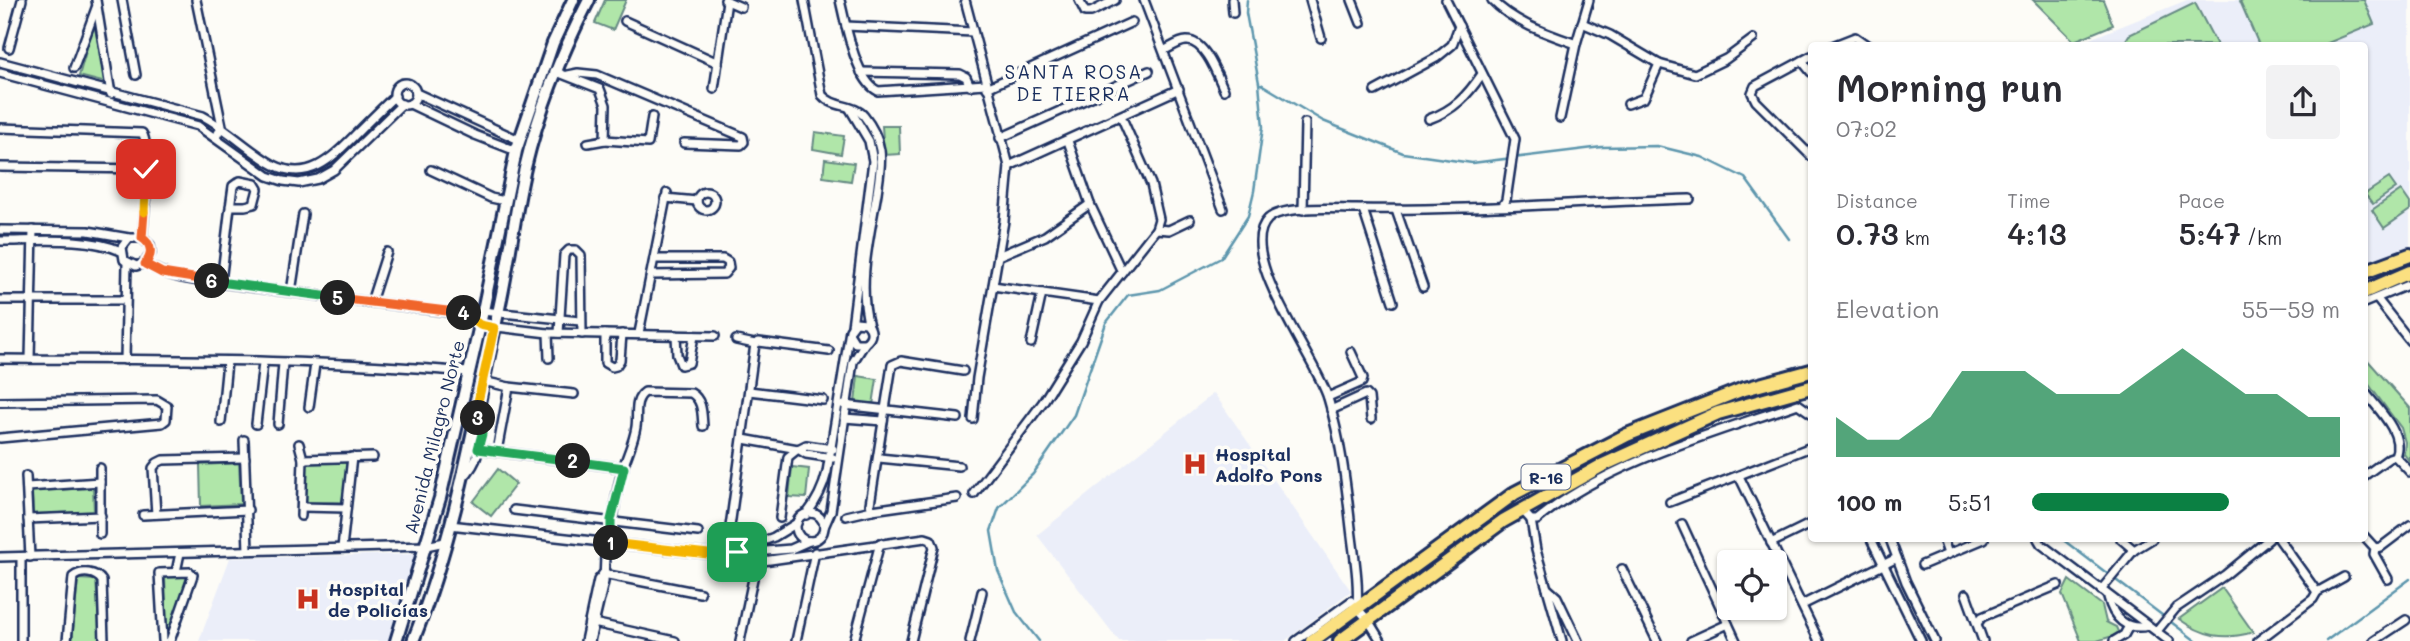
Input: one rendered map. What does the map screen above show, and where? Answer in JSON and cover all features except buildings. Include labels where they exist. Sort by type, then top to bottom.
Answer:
[{"type":"main road","name":"Avenida Milagro Norte","points":[[396,641],[440,498],[518,146],[553,43],[573,0]]},
{"type":"main road","name":"Avenida Milagro Norte","points":[[414,641],[462,479],[498,313],[526,163],[554,71],[589,0]]},
{"type":"main road","points":[[2368,271],[2410,255]]},
{"type":"main road","points":[[2368,290],[2410,272]]},
{"type":"main road","name":"R-16","points":[[1312,641],[1515,493],[1627,435],[1741,390],[1808,373]]},
{"type":"main road","name":"R-16","points":[[1339,641],[1503,521],[1526,515],[1620,462],[1718,413],[1808,388]]},
{"type":"street","points":[[9,48],[22,0]]},
{"type":"street","points":[[122,0],[136,75]]},
{"type":"street","points":[[196,0],[222,126],[216,137]]},
{"type":"street","points":[[737,552],[774,537],[797,523],[815,503],[823,488],[852,326],[873,161],[862,113],[827,101],[822,95],[804,0]]},
{"type":"street","points":[[840,0],[861,72],[873,89],[878,91],[987,86],[1132,22]]},
{"type":"street","points":[[1079,0],[1085,12],[1091,12],[1115,0]]},
{"type":"street","points":[[1144,0],[1223,209]]},
{"type":"street","points":[[1232,0],[1233,13]]},
{"type":"street","points":[[1310,0],[1321,38]]},
{"type":"street","points":[[1352,0],[1361,23]]},
{"type":"street","points":[[1446,0],[1516,139],[1503,205]]},
{"type":"street","points":[[1492,0],[1508,15],[1576,44]]},
{"type":"street","points":[[1560,118],[1576,44],[1589,0]]},
{"type":"street","points":[[714,89],[726,1],[741,7]]},
{"type":"street","points":[[968,1],[973,32],[1009,166],[1004,221],[977,378],[973,419]]},
{"type":"street","points":[[74,68],[96,4]]},
{"type":"street","points":[[96,4],[111,102]]},
{"type":"street","points":[[625,22],[718,63]]},
{"type":"street","points":[[1583,23],[1659,64],[1695,74],[1726,59],[1753,38]]},
{"type":"street","points":[[846,26],[973,32]]},
{"type":"street","points":[[1375,91],[1436,58],[1452,45],[1459,26]]},
{"type":"street","points":[[1842,42],[1855,37],[1862,42]]},
{"type":"street","points":[[1165,50],[1186,41],[1194,43],[1203,50],[1224,90]]},
{"type":"street","points":[[1808,58],[1755,86],[1752,93],[1756,101],[1808,153]]},
{"type":"street","points":[[1802,61],[1808,68]]},
{"type":"street","points":[[0,62],[203,116],[222,126],[272,164],[287,170],[300,172],[329,161],[394,96],[397,86],[405,82],[413,85],[416,93],[518,146]]},
{"type":"street","points":[[1628,104],[1644,98],[1659,64]]},
{"type":"street","points":[[554,71],[600,89],[606,104],[605,140]]},
{"type":"street","points":[[1000,138],[1149,71]]},
{"type":"street","points":[[861,72],[960,74],[970,86]]},
{"type":"street","points":[[0,73],[198,126],[268,176],[299,183],[318,179],[334,170],[416,93]]},
{"type":"street","points":[[1429,119],[1447,113],[1462,102],[1482,74]]},
{"type":"street","points":[[568,75],[597,75],[718,125],[743,137],[744,142],[741,145],[684,143]]},
{"type":"street","points":[[1009,166],[1179,89]]},
{"type":"street","points":[[394,96],[475,135],[518,146]]},
{"type":"street","points":[[974,494],[1043,402],[1081,341],[1099,301],[1156,229],[1160,219],[1151,184],[1121,116]]},
{"type":"street","points":[[589,143],[605,140],[648,143],[652,117]]},
{"type":"street","points":[[1303,210],[1305,123]]},
{"type":"street","points":[[714,144],[718,125]]},
{"type":"street","points":[[450,525],[717,555],[791,549],[817,540],[822,535],[831,511],[853,362],[871,335],[866,315],[864,283],[880,170],[880,148],[866,126]]},
{"type":"street","points":[[0,128],[139,132],[146,142],[142,238]]},
{"type":"street","points":[[1068,141],[1090,204],[1122,272]]},
{"type":"street","points":[[871,150],[880,148]]},
{"type":"street","points":[[0,167],[146,169]]},
{"type":"street","points":[[430,170],[491,198],[505,201]]},
{"type":"street","points":[[221,282],[230,206],[235,184],[240,181],[255,184],[258,189],[254,204],[230,206]]},
{"type":"street","points":[[639,333],[666,196],[697,201]]},
{"type":"street","points":[[1357,608],[1359,579],[1342,447],[1328,397],[1278,301],[1260,247],[1260,229],[1267,220],[1275,214],[1303,210],[1396,210],[1690,199]]},
{"type":"street","points":[[998,256],[1045,236],[1090,204]]},
{"type":"street","points":[[1363,209],[1393,302]]},
{"type":"street","points":[[1396,210],[1423,288]]},
{"type":"street","points":[[291,292],[303,214]]},
{"type":"street","points":[[1156,229],[1169,230],[1190,220]]},
{"type":"street","points":[[0,230],[88,231],[142,238],[148,242],[151,249],[145,264]]},
{"type":"street","points":[[30,359],[33,230]]},
{"type":"street","points":[[121,251],[129,238]]},
{"type":"street","points":[[0,241],[109,246],[121,251],[127,263],[125,360]]},
{"type":"street","points":[[559,334],[564,255],[569,250],[576,250],[581,255],[582,334]]},
{"type":"street","points":[[372,302],[387,252]]},
{"type":"street","points":[[651,275],[724,274],[729,268],[728,262],[723,259],[654,259]]},
{"type":"street","points":[[127,263],[136,266],[145,264],[162,273],[291,292],[465,314],[482,312],[580,321]]},
{"type":"street","points":[[2368,302],[2410,285]]},
{"type":"street","points":[[993,286],[1099,301]]},
{"type":"street","points":[[1031,343],[1042,293]]},
{"type":"street","points":[[0,300],[125,299]]},
{"type":"street","points":[[2377,299],[2410,341]]},
{"type":"street","points":[[465,314],[480,325],[494,328],[559,334],[715,336]]},
{"type":"street","points":[[852,326],[860,321],[869,326]]},
{"type":"street","points":[[548,333],[549,358]]},
{"type":"street","points":[[605,334],[605,363],[612,367],[620,360],[622,334]]},
{"type":"street","points":[[676,335],[679,363],[685,366],[692,356],[694,336]]},
{"type":"street","points":[[850,335],[855,343],[865,343]]},
{"type":"street","points":[[736,340],[829,351]]},
{"type":"street","points":[[729,534],[755,344]]},
{"type":"street","points":[[1351,352],[1369,397],[1371,419]]},
{"type":"street","points":[[0,359],[283,363],[411,367],[468,372]]},
{"type":"street","points":[[872,510],[870,504],[892,365],[901,361],[963,371]]},
{"type":"street","points":[[221,422],[228,362]]},
{"type":"street","points":[[256,424],[263,363]]},
{"type":"street","points":[[278,424],[283,363]]},
{"type":"street","points":[[309,407],[315,364]]},
{"type":"street","points":[[483,382],[574,394]]},
{"type":"street","points":[[1328,397],[1362,382]]},
{"type":"street","points":[[497,451],[509,387]]},
{"type":"street","points":[[749,391],[823,400]]},
{"type":"street","points":[[611,543],[611,520],[636,427],[640,395],[645,392],[691,393],[701,404],[703,426]]},
{"type":"street","points":[[1331,410],[1366,394]]},
{"type":"street","points":[[2368,396],[2394,431],[2398,443],[2395,456]]},
{"type":"street","points":[[0,402],[156,400],[167,406],[166,420],[162,423],[0,438]]},
{"type":"street","points":[[838,404],[958,418]]},
{"type":"street","points":[[1610,443],[1620,462],[1798,404],[1808,410]]},
{"type":"street","points":[[462,479],[473,468],[482,434],[476,411]]},
{"type":"street","points":[[836,417],[883,421]]},
{"type":"street","points":[[743,439],[798,449],[806,454],[829,457],[840,454]]},
{"type":"street","points":[[244,440],[248,550]]},
{"type":"street","points":[[299,444],[303,459],[301,516]]},
{"type":"street","points":[[780,518],[788,457],[806,445],[831,448],[840,454]]},
{"type":"street","points":[[1670,502],[1808,448]]},
{"type":"street","points":[[478,449],[624,468]]},
{"type":"street","points":[[2395,456],[2410,472]]},
{"type":"street","points":[[2368,473],[2395,456]]},
{"type":"street","points":[[342,548],[352,457]]},
{"type":"street","points":[[303,459],[373,457]]},
{"type":"street","points":[[156,514],[153,468],[157,463],[163,460],[245,458]]},
{"type":"street","points":[[878,458],[959,466]]},
{"type":"street","points":[[100,468],[100,534]]},
{"type":"street","points":[[21,641],[29,519],[26,475]]},
{"type":"street","points":[[1739,476],[1819,641]]},
{"type":"street","points":[[27,487],[100,482]]},
{"type":"street","points":[[846,516],[957,498]]},
{"type":"street","points":[[302,507],[346,508]]},
{"type":"street","points":[[144,515],[248,510]]},
{"type":"street","points":[[514,510],[611,520],[698,533]]},
{"type":"street","points":[[806,515],[816,515],[822,520],[824,527]]},
{"type":"street","points":[[1526,515],[1562,641]]},
{"type":"street","points":[[29,519],[101,516]]},
{"type":"street","points":[[797,523],[797,531],[802,538],[809,541]]},
{"type":"street","points":[[1682,524],[1736,641]]},
{"type":"street","points":[[1772,543],[1808,525]]},
{"type":"street","points":[[2375,548],[2381,547],[2410,525]]},
{"type":"street","points":[[740,641],[755,569],[763,561],[925,538],[932,540],[934,547],[911,641]]},
{"type":"street","points":[[2368,540],[2375,548]]},
{"type":"street","points":[[0,557],[180,554],[426,545],[445,542]]},
{"type":"street","points":[[1872,542],[1921,641]]},
{"type":"street","points":[[1891,542],[1936,641]]},
{"type":"street","points":[[1943,542],[1948,554]]},
{"type":"street","points":[[1922,565],[1977,542]]},
{"type":"street","points":[[2040,542],[2148,626]]},
{"type":"street","points":[[2125,542],[2134,550]]},
{"type":"street","points":[[2101,590],[2134,550],[2147,542]]},
{"type":"street","points":[[2159,628],[2189,597],[2225,575],[2265,542]]},
{"type":"street","points":[[2281,542],[2317,592]]},
{"type":"street","points":[[854,641],[880,543]]},
{"type":"street","points":[[2375,548],[2374,554],[2388,579]]},
{"type":"street","points":[[796,641],[815,552]]},
{"type":"street","points":[[176,572],[180,554]]},
{"type":"street","points":[[85,572],[86,555]]},
{"type":"street","points":[[584,641],[604,582],[605,556]]},
{"type":"street","points":[[1802,605],[1896,558]]},
{"type":"street","points":[[1622,569],[1657,641]]},
{"type":"street","points":[[66,641],[72,577],[85,572],[97,575],[103,581],[104,641]]},
{"type":"street","points":[[163,641],[158,575],[163,572],[190,572],[193,575],[170,641]]},
{"type":"street","points":[[603,574],[699,593]]},
{"type":"street","points":[[2258,641],[2314,599],[2317,592],[2344,577]]},
{"type":"street","points":[[1978,622],[1982,617],[2058,585]]},
{"type":"street","points":[[1547,587],[1556,597],[1578,641]]},
{"type":"street","points":[[970,641],[982,592]]},
{"type":"street","points":[[1966,594],[1983,641]]},
{"type":"street","points":[[2108,596],[2116,617],[2129,626],[2159,628],[2169,641]]},
{"type":"street","points":[[1296,641],[1352,601],[1381,641]]},
{"type":"street","points":[[2374,641],[2406,620]]},
{"type":"street","points":[[590,641],[592,623]]},
{"type":"street","points":[[592,623],[675,641]]},
{"type":"street","points":[[1691,641],[1727,624]]},
{"type":"street","points":[[2114,641],[2124,635],[2129,626]]},
{"type":"shaded area","points":[[2187,0],[2410,0],[2410,247],[2368,263],[2368,42],[2082,42]]},
{"type":"shaded area","name":"Hospital Adolfo Pons","points":[[1214,393],[1351,591],[1285,641],[1119,641],[1037,535]]},
{"type":"shaded area","name":"Hospital de Policías","points":[[417,554],[389,641],[199,641],[230,558]]},
{"type":"green space","points":[[605,0],[626,0],[613,30],[595,23]]},
{"type":"green space","points":[[2033,0],[2103,0],[2113,25],[2074,41]]},
{"type":"green space","points":[[2364,0],[2374,24],[2330,42],[2258,42],[2240,1]]},
{"type":"green space","points":[[2195,3],[2215,42],[2125,42],[2129,35]]},
{"type":"green space","points":[[94,23],[106,83],[79,76]]},
{"type":"green space","points":[[882,126],[899,126],[900,154],[884,155]]},
{"type":"green space","points":[[815,132],[844,136],[841,154],[813,149]]},
{"type":"green space","points":[[825,159],[854,163],[851,181],[823,177]]},
{"type":"green space","points":[[2389,178],[2396,188],[2373,204],[2368,198],[2368,192]]},
{"type":"green space","points":[[2401,190],[2410,203],[2410,210],[2384,228],[2372,210]]},
{"type":"green space","points":[[2368,361],[2410,408],[2410,462],[2404,454],[2405,442],[2401,428],[2368,383]]},
{"type":"green space","points":[[858,376],[877,379],[873,405],[855,403]]},
{"type":"green space","points":[[306,462],[349,462],[342,502],[305,503]]},
{"type":"green space","points":[[239,463],[241,504],[201,506],[200,465]]},
{"type":"green space","points":[[792,467],[809,469],[806,498],[789,497]]},
{"type":"green space","points":[[498,469],[516,484],[491,516],[473,502]]},
{"type":"green space","points":[[93,488],[94,513],[33,514],[32,491]]},
{"type":"green space","points":[[165,576],[188,577],[167,638]]},
{"type":"green space","points":[[78,579],[96,580],[100,641],[72,641]]},
{"type":"green space","points":[[2069,580],[2102,605],[2106,622],[2116,627],[2119,634],[2097,641],[2081,641],[2062,594]]},
{"type":"green space","points":[[2222,588],[2253,632],[2233,636],[2214,635],[2179,619]]},
{"type":"waterway","points":[[1039,641],[1016,612],[998,571],[991,531],[999,508],[1033,474],[1074,415],[1106,323],[1128,295],[1160,290],[1221,258],[1248,216],[1263,127],[1259,83],[1246,13],[1247,0]]},
{"type":"waterway","points":[[1261,84],[1323,121],[1403,153],[1472,163],[1602,147],[1657,146],[1702,157],[1745,178],[1789,239]]},
{"type":"waterway","points":[[2066,542],[2196,641]]},
{"type":"waterway","points":[[2326,641],[2410,579]]},
{"type":"place","name":"Hospital Adolfo Pons","points":[[1195,464]]},
{"type":"place","name":"Hospital de Policías","points":[[308,599]]},
{"type":"district","name":"SANTA ROSA DE TIERRA","points":[[1074,82]]},
{"type":"route","points":[[146,169],[142,238],[148,242],[151,249],[145,264],[154,270],[173,276],[465,314],[480,325],[494,328],[476,411],[482,434],[478,449],[624,468],[611,520],[611,543],[717,555],[737,552]]}]
